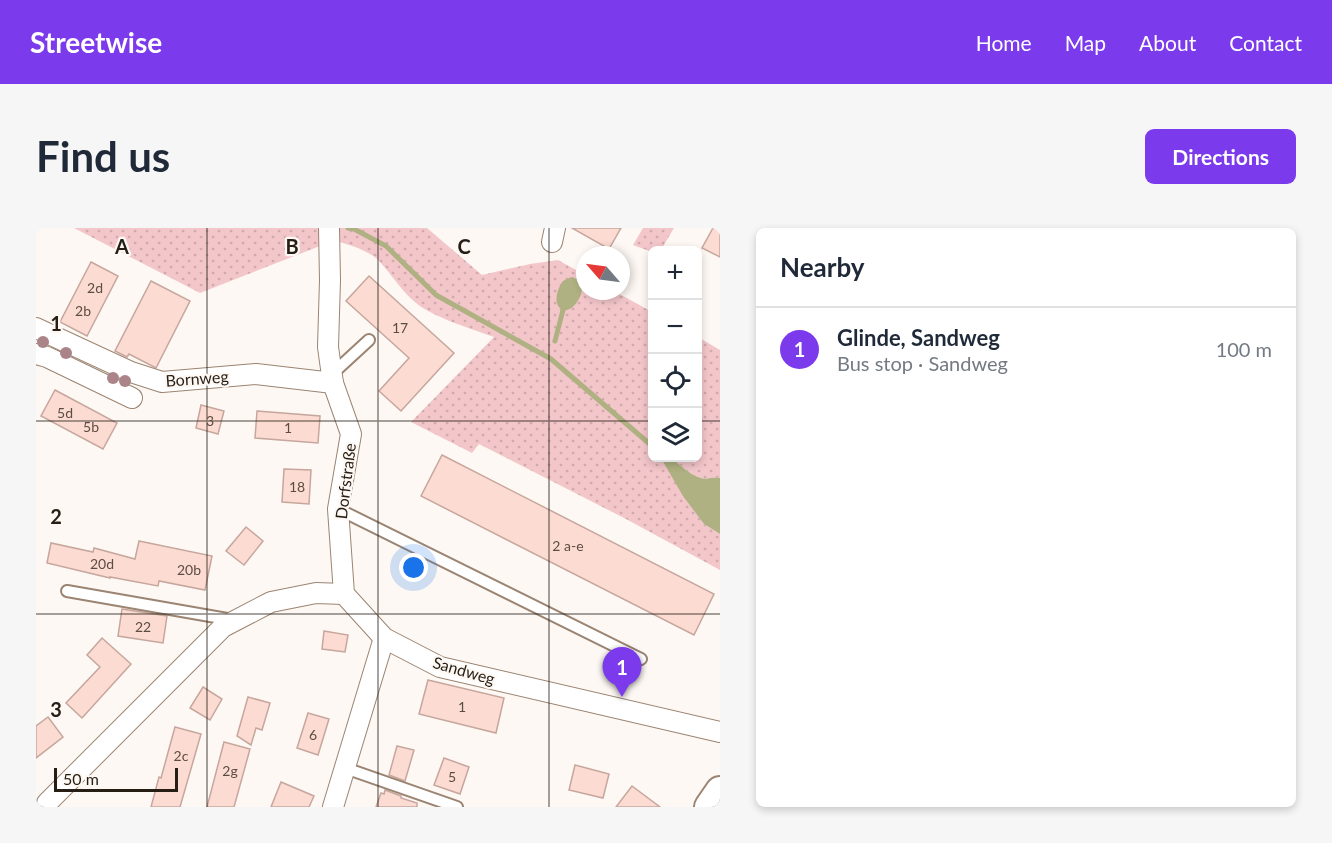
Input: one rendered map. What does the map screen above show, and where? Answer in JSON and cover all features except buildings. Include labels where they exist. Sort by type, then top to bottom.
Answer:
[{"type":"main road","points":[[709,807],[720,791]]},
{"type":"street","name":"Dorfstraße","points":[[329,230],[328,347],[332,378],[351,434],[338,509],[344,594]]},
{"type":"street","name":"Bornweg","points":[[36,328],[131,372],[162,382],[256,374],[332,378]]},
{"type":"street","points":[[62,340],[42,356],[132,398]]},
{"type":"street","points":[[47,803],[223,627],[271,602],[316,593],[344,594],[384,638],[333,807]]},
{"type":"street","name":"Sandweg","points":[[384,638],[440,667],[720,732]]},
{"type":"lane","points":[[332,378],[369,340]]},
{"type":"lane","points":[[338,509],[641,659]]},
{"type":"lane","points":[[68,591],[236,621]]},
{"type":"lane","points":[[345,768],[457,807]]},
{"type":"shaded area","points":[[74,228],[320,228],[320,246],[200,293]]},
{"type":"shaded area","points":[[332,228],[427,228],[482,275],[558,260],[576,270],[576,300],[630,300],[648,310],[648,462],[663,462],[704,524],[720,534],[720,570],[479,444],[472,453],[411,422],[494,337],[428,311],[409,296],[375,257],[332,240]]},
{"type":"shaded area","points":[[643,228],[674,228],[663,246],[648,246],[648,251],[633,245]]},
{"type":"shaded area","points":[[572,277],[576,279],[576,300],[578,300],[569,309],[564,310],[557,302],[559,287],[563,281]]},
{"type":"shaded area","points":[[702,339],[720,350],[720,478],[697,477],[677,462],[702,462]]},
{"type":"shaded area","points":[[663,462],[677,462],[697,477],[720,478],[720,534],[704,524],[683,496]]},
{"type":"waterway","points":[[348,228],[386,246],[436,295],[551,359],[648,443]]},
{"type":"waterway","points":[[555,341],[563,310]]},
{"type":"place","name":"Glinde, Sandweg","points":[[622,697]]}]
